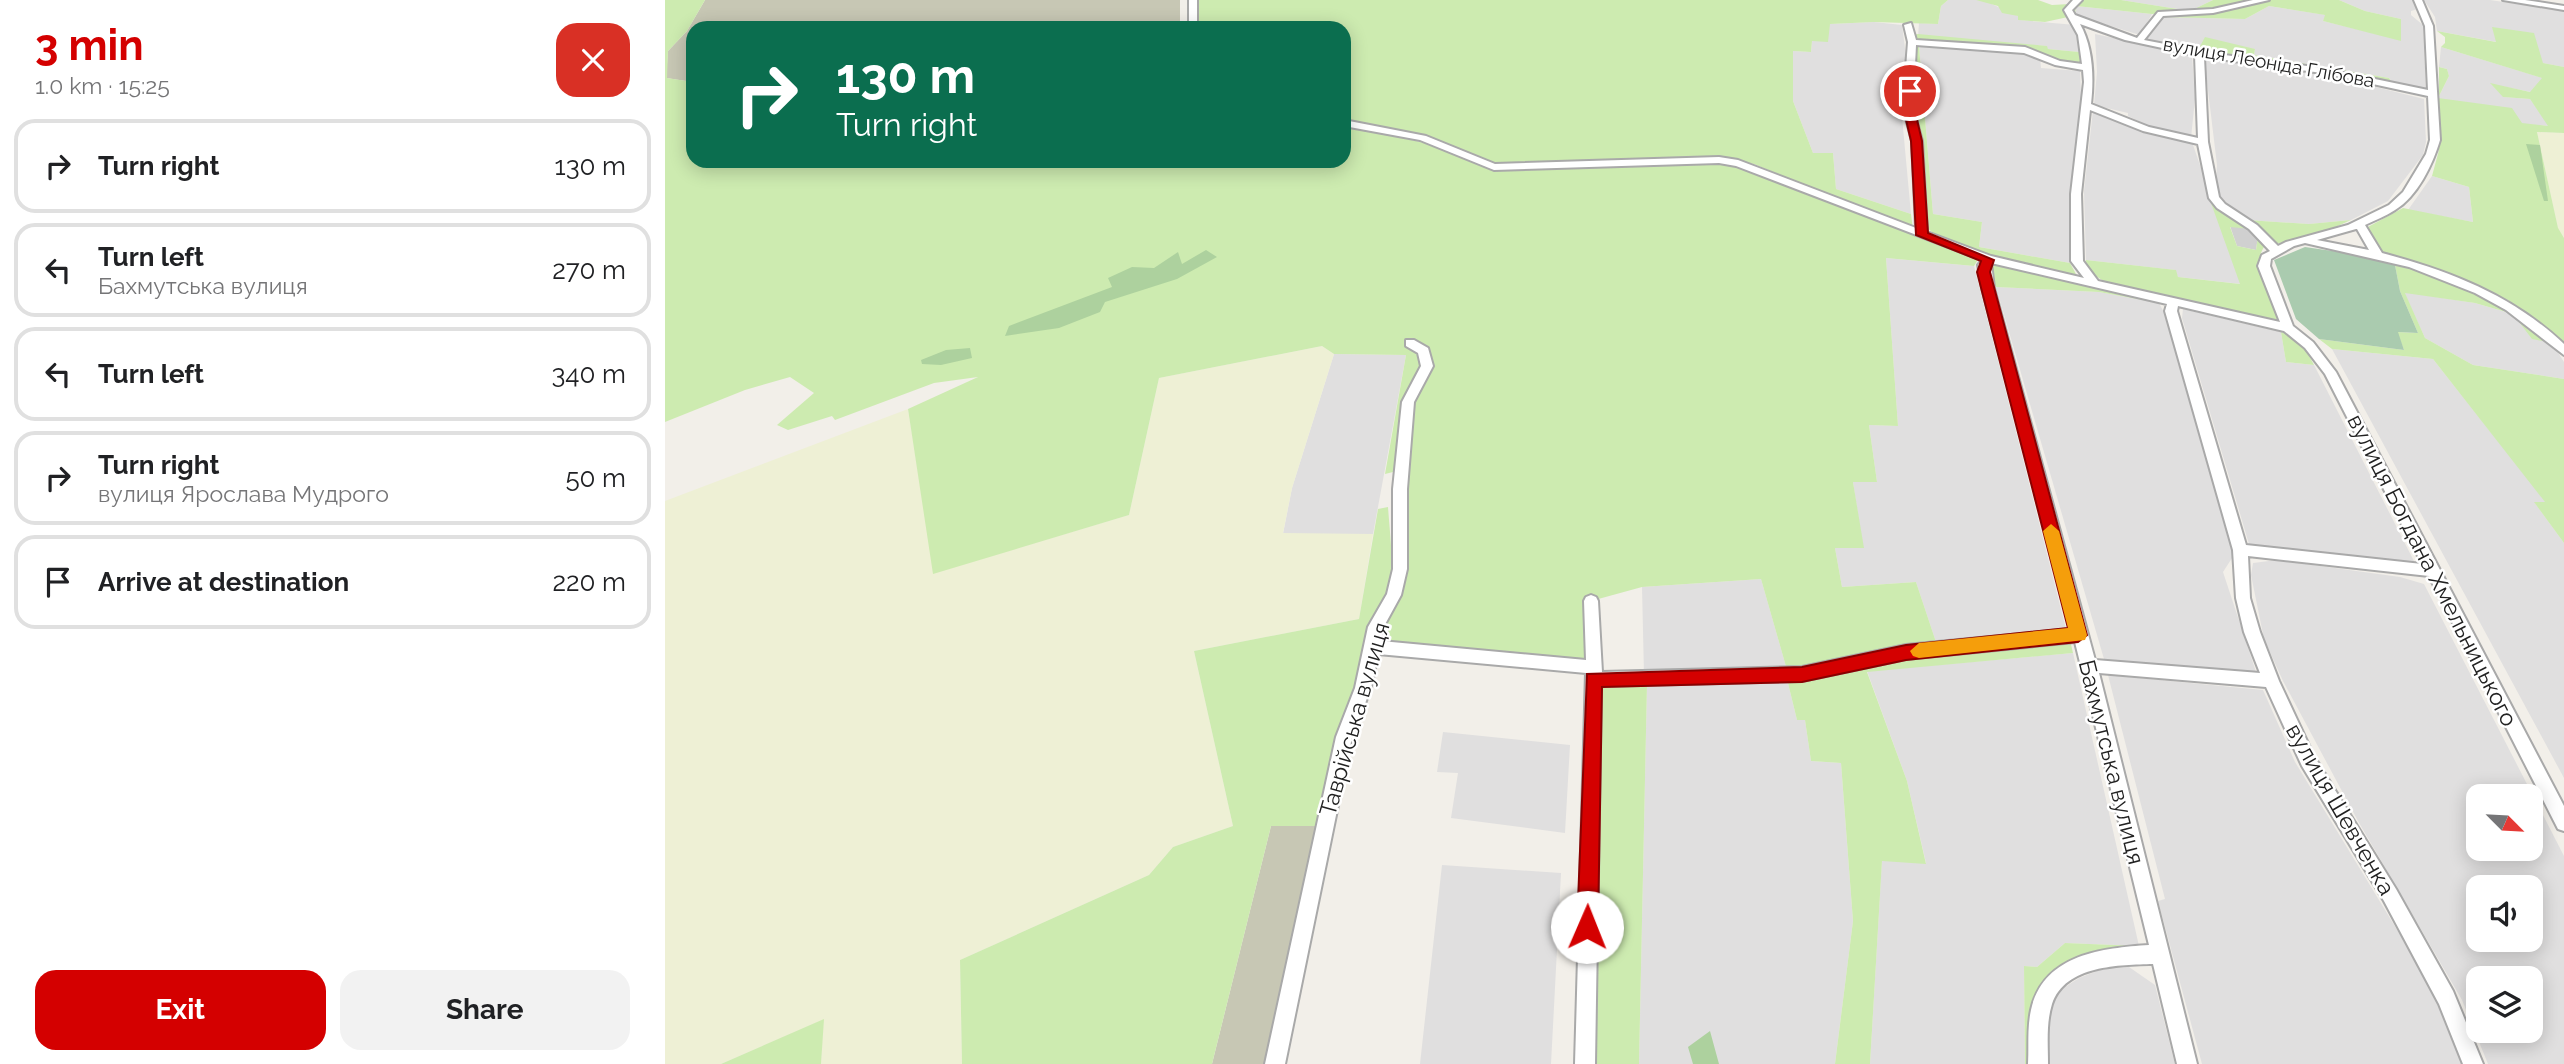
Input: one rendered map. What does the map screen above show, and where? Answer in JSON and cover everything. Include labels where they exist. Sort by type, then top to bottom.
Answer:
[{"type":"street","points":[[1193,0],[1193,21]]},
{"type":"street","points":[[2078,0],[2068,10],[2082,35],[2087,68],[2086,105],[2076,194],[2077,261],[2094,283]]},
{"type":"street","points":[[2140,39],[2161,14],[2213,11],[2265,0]]},
{"type":"street","points":[[2288,328],[2264,266],[2266,257],[2275,250],[2300,241],[2359,224],[2401,201],[2431,154],[2435,140],[2429,26],[2418,0]]},
{"type":"street","points":[[2507,0],[2564,8]]},
{"type":"street","name":"вулиця Леоніда Глібова","points":[[2070,15],[2140,39],[2199,53],[2388,82],[2432,94]]},
{"type":"street","points":[[1908,25],[1912,42],[1908,107],[1917,141],[1922,235]]},
{"type":"street","points":[[1912,42],[2025,50],[2058,63],[2087,68]]},
{"type":"street","points":[[2199,53],[2203,142],[2217,202],[2253,227],[2275,250]]},
{"type":"street","points":[[2086,105],[2145,129],[2203,142]]},
{"type":"street","points":[[1351,124],[1423,138],[1494,167],[1719,160],[1738,163],[1988,260],[2288,328]]},
{"type":"street","points":[[2359,224],[2377,254]]},
{"type":"street","points":[[2300,241],[2377,254],[2505,301],[2564,351]]},
{"type":"street","name":"Бахмутська вулиця","points":[[1988,260],[1984,265],[1986,280],[2078,635],[2089,666],[2187,1064]]},
{"type":"street","name":"вулиця Шевченка","points":[[2172,302],[2171,311],[2241,550],[2243,598],[2271,681],[2308,761],[2390,895],[2446,999],[2473,1064]]},
{"type":"street","name":"вулиця Богдана Хмельницького","points":[[2288,328],[2312,348],[2330,372],[2564,823]]},
{"type":"street","name":"Таврійська вулиця","points":[[1275,1064],[1344,737],[1363,688],[1376,627],[1394,594],[1400,569],[1399,489],[1408,402],[1427,366],[1424,352],[1410,343]]},
{"type":"street","points":[[2241,550],[2433,571]]},
{"type":"street","points":[[1585,1064],[1593,673],[1591,601]]},
{"type":"street","points":[[1372,647],[1593,673],[1802,674],[1906,652],[2078,635]]},
{"type":"street","points":[[2089,666],[2271,681]]},
{"type":"street","points":[[2038,1064],[2041,1015],[2046,995],[2057,980],[2096,961],[2159,954]]},
{"type":"shaded area","points":[[705,0],[1180,0],[1180,21],[693,21]]},
{"type":"shaded area","points":[[1948,0],[1983,0],[2018,16],[2019,20],[2076,25],[2079,52],[2048,49],[2046,46],[1918,37],[1919,23],[1938,24],[1941,6]]},
{"type":"shaded area","points":[[2121,0],[2213,0],[2190,11]]},
{"type":"shaded area","points":[[2339,0],[2414,0],[2418,9],[2411,11],[2411,15],[2423,25],[2426,89],[2391,81],[2389,78],[2254,55],[2255,49],[2197,52],[2146,39],[2163,17],[2245,19],[2269,6],[2326,15],[2323,21],[2401,40],[2401,19],[2365,11]]},
{"type":"shaded area","points":[[2424,0],[2490,0],[2564,11],[2564,67],[2543,63],[2493,28],[2497,42],[2437,31],[2435,17]]},
{"type":"shaded area","points":[[2076,6],[2152,14],[2140,35],[2075,15]]},
{"type":"shaded area","points":[[1874,22],[1902,25],[1906,56],[1901,106],[1911,214],[1836,189],[1833,153],[1813,153],[1793,101],[1793,51],[1811,52],[1812,41],[1830,24]]},
{"type":"shaded area","points":[[686,32],[686,81],[666,78],[668,51]]},
{"type":"shaded area","points":[[2095,34],[2192,55],[2195,99],[2191,138],[2155,129],[2128,116],[2128,113],[2094,105],[2097,72]]},
{"type":"shaded area","points":[[1919,45],[2035,54],[2040,57],[2041,68],[2080,71],[2082,118],[2074,168],[2070,263],[1979,247],[1982,222],[1933,214]]},
{"type":"shaded area","points":[[2441,47],[2543,78],[2531,92],[2491,84],[2504,97],[2530,99],[2549,126],[2522,124],[2438,98],[2449,76],[2447,69],[2439,67]]},
{"type":"shaded area","points":[[2204,57],[2340,78],[2424,99],[2426,142],[2423,155],[2388,201],[2351,220],[2309,224],[2247,220],[2221,198],[2216,182],[2217,165]]},
{"type":"shaded area","points":[[2093,110],[2121,119],[2141,132],[2192,142],[2241,284],[2178,277],[2175,270],[2086,260],[2084,191]]},
{"type":"shaded area","points":[[2537,132],[2564,133],[2564,238],[2558,229]]},
{"type":"shaded area","points":[[2432,176],[2469,187],[2473,222],[2408,210]]},
{"type":"shaded area","points":[[2230,226],[2252,229],[2258,236],[2256,250],[2237,246]]},
{"type":"shaded area","points":[[1886,258],[1974,266],[2066,629],[1936,642],[1916,582],[1842,587],[1835,548],[1863,547],[1853,482],[1877,482],[1869,425],[1898,426]]},
{"type":"shaded area","points":[[1996,287],[2099,292],[2159,303],[2170,324],[2234,555],[2223,572],[2257,675],[2104,659]]},
{"type":"shaded area","points":[[2404,292],[2475,303],[2513,314],[2552,343],[2564,362],[2564,379],[2473,365],[2425,338]]},
{"type":"shaded area","points":[[2183,309],[2281,332],[2286,362],[2314,365],[2416,565],[2249,544],[2182,318]]},
{"type":"shaded area","points":[[1322,346],[1334,354],[1292,488],[1283,533],[1373,534],[1359,619],[1194,651],[1233,826],[1173,847],[1149,875],[960,960],[962,1064],[821,1064],[823,1020],[721,1064],[665,1064],[665,501],[908,409],[934,573],[1129,515],[1159,378]]},
{"type":"shaded area","points":[[2332,349],[2433,359],[2546,502],[2535,503],[2564,543],[2564,778]]},
{"type":"shaded area","points":[[1334,354],[1406,355],[1373,534],[1283,534],[1292,488]]},
{"type":"shaded area","points":[[2277,560],[2400,577],[2424,584],[2527,784],[2466,784],[2466,861],[2543,861],[2543,815],[2564,856],[2564,1064],[2488,1064],[2479,1043],[2543,1043],[2543,966],[2466,966],[2466,1010],[2358,821],[2283,681],[2264,639],[2251,575],[2253,563]]},
{"type":"shaded area","points":[[1761,579],[1787,670],[1644,675],[1642,587]]},
{"type":"shaded area","points":[[2073,653],[2139,946],[2065,943],[2037,967],[2024,966],[2025,1064],[1870,1064],[1882,860],[1926,863],[1907,781],[1867,671]]},
{"type":"shaded area","points":[[2108,675],[2263,690],[2295,762],[2438,997],[2466,1064],[2202,1064],[2158,901],[2165,899]]},
{"type":"shaded area","points":[[1787,679],[1797,720],[1805,720],[1811,761],[1841,763],[1853,921],[1835,1064],[1639,1064],[1647,684]]},
{"type":"shaded area","points":[[1443,732],[1570,745],[1565,833],[1451,818],[1458,773],[1437,772]]},
{"type":"shaded area","points":[[1271,826],[1317,826],[1267,1064],[1212,1064]]},
{"type":"shaded area","points":[[1442,865],[1561,873],[1551,1064],[1420,1064]]},
{"type":"shaded area","points":[[2129,967],[2155,985],[2175,1064],[2048,1064],[2049,1012],[2059,991],[2079,978],[2105,968]]},
{"type":"green space","points":[[665,0],[705,0],[693,21],[686,21],[686,32],[668,51],[667,78],[686,81],[686,168],[1351,168],[1351,127],[1434,145],[1494,168],[1717,162],[1739,164],[1979,258],[1974,266],[1886,258],[1898,426],[1869,425],[1877,482],[1853,482],[1864,548],[1835,548],[1842,587],[1916,582],[1936,642],[1787,670],[1761,579],[1642,587],[1591,601],[1590,664],[1376,644],[1397,594],[1410,402],[1428,369],[1422,353],[1424,366],[1406,404],[1393,472],[1385,474],[1406,355],[1334,354],[1322,346],[1159,378],[1129,515],[933,574],[908,409],[978,377],[934,383],[835,420],[832,416],[788,430],[777,425],[814,393],[790,377],[745,390],[665,422]]},
{"type":"green space","points":[[1197,0],[1948,0],[1941,6],[1938,24],[1830,24],[1828,42],[1812,41],[1811,52],[1793,51],[1793,101],[1813,153],[1833,153],[1836,189],[1911,214],[1913,230],[1754,164],[1712,157],[1494,165],[1422,136],[1351,122],[1351,21],[1196,21]]},
{"type":"green space","points":[[1976,0],[2038,0],[2052,5],[2070,4],[2068,17],[2045,22],[2018,20],[2018,16],[2002,13],[1998,6]]},
{"type":"green space","points":[[2082,0],[2121,0],[2190,11],[2213,0],[2257,0],[2212,10],[2152,14],[2076,6],[2075,15],[2138,37],[2085,21],[2071,13],[2074,5]]},
{"type":"green space","points":[[2269,0],[2339,0],[2365,11],[2401,19],[2401,41],[2323,21],[2325,15],[2269,6],[2245,19],[2163,17],[2214,12]]},
{"type":"green space","points":[[2492,27],[2534,33],[2543,63],[2564,67],[2564,133],[2537,132],[2558,228],[2564,238],[2564,346],[2508,300],[2379,251],[2366,228],[2403,208],[2473,222],[2469,187],[2432,176],[2439,150],[2439,98],[2512,108],[2522,123],[2548,126],[2530,99],[2503,97],[2490,83],[2530,92],[2542,78],[2441,47],[2445,43],[2445,37],[2437,31],[2496,42]]},
{"type":"green space","points":[[1913,35],[2047,46],[2048,49],[2079,52],[2081,65],[2062,63],[2028,49],[1920,41]]},
{"type":"green space","points":[[2205,37],[2255,49],[2254,55],[2389,78],[2391,81],[2197,52]]},
{"type":"green space","points":[[1915,45],[2035,54],[1919,46],[1933,214],[1982,222],[1979,247],[2070,263],[2077,276],[1975,251],[1937,235],[1925,226],[1911,108]]},
{"type":"green space","points":[[2439,67],[2447,69],[2449,76],[2439,96]]},
{"type":"green space","points":[[2526,144],[2540,145],[2548,201],[2544,201]]},
{"type":"green space","points":[[2211,203],[2252,229],[2230,227],[2237,246],[2256,250],[2258,236],[2264,247],[2259,265],[2261,275],[2279,322],[2105,282],[2085,269],[2086,260],[2176,270],[2178,277],[2240,284]]},
{"type":"green space","points":[[2247,220],[2309,224],[2351,220],[2331,229],[2272,245]]},
{"type":"green space","points":[[2305,247],[2394,260],[2400,291],[2418,333],[2398,332],[2404,350],[2319,339],[2296,319],[2274,260]]},
{"type":"green space","points":[[1206,250],[1217,257],[1177,279],[1105,302],[1100,312],[1059,328],[1005,336],[1009,326],[1112,287],[1108,278],[1132,267],[1154,268],[1178,252],[1182,264]]},
{"type":"green space","points":[[2394,260],[2494,297],[2552,343],[2532,339],[2513,314],[2475,303],[2405,293],[2425,338],[2473,365],[2564,379],[2564,543],[2534,502],[2545,502],[2433,359],[2332,349],[2319,339],[2404,350],[2397,332],[2418,333],[2400,291]]},
{"type":"green space","points":[[1998,265],[2159,303],[2099,292],[1996,287],[1988,274],[1990,267]]},
{"type":"green space","points":[[2281,332],[2301,344],[2314,365],[2286,362]]},
{"type":"green space","points":[[970,348],[972,358],[941,365],[922,364],[921,360],[946,350]]},
{"type":"green space","points":[[1388,507],[1391,570],[1386,597],[1371,629],[1317,826],[1271,826],[1212,1064],[962,1064],[960,960],[1149,875],[1173,847],[1233,826],[1194,651],[1359,619],[1378,509]]},
{"type":"green space","points":[[2070,640],[2073,653],[1867,672],[1907,781],[1926,864],[1882,861],[1870,1064],[1835,1064],[1853,921],[1841,763],[1811,761],[1805,720],[1797,720],[1787,679],[1885,660]]},
{"type":"green space","points":[[1647,684],[1639,1064],[1591,1064],[1601,685]]},
{"type":"green space","points":[[2065,943],[2139,946],[2063,963],[2046,980],[2030,1064],[2025,1064],[2024,966],[2037,967]]},
{"type":"green space","points":[[824,1019],[821,1064],[721,1064]]},
{"type":"green space","points":[[1710,1031],[1719,1064],[1693,1064],[1688,1047]]},
{"type":"slow traffic","points":[[1919,651],[2078,635],[2051,531]]},
{"type":"route","points":[[1587,927],[1593,679],[1802,674],[1906,652],[2078,635],[1984,272],[1984,265],[1988,260],[1922,235],[1917,141],[1908,107],[1910,91]]}]
